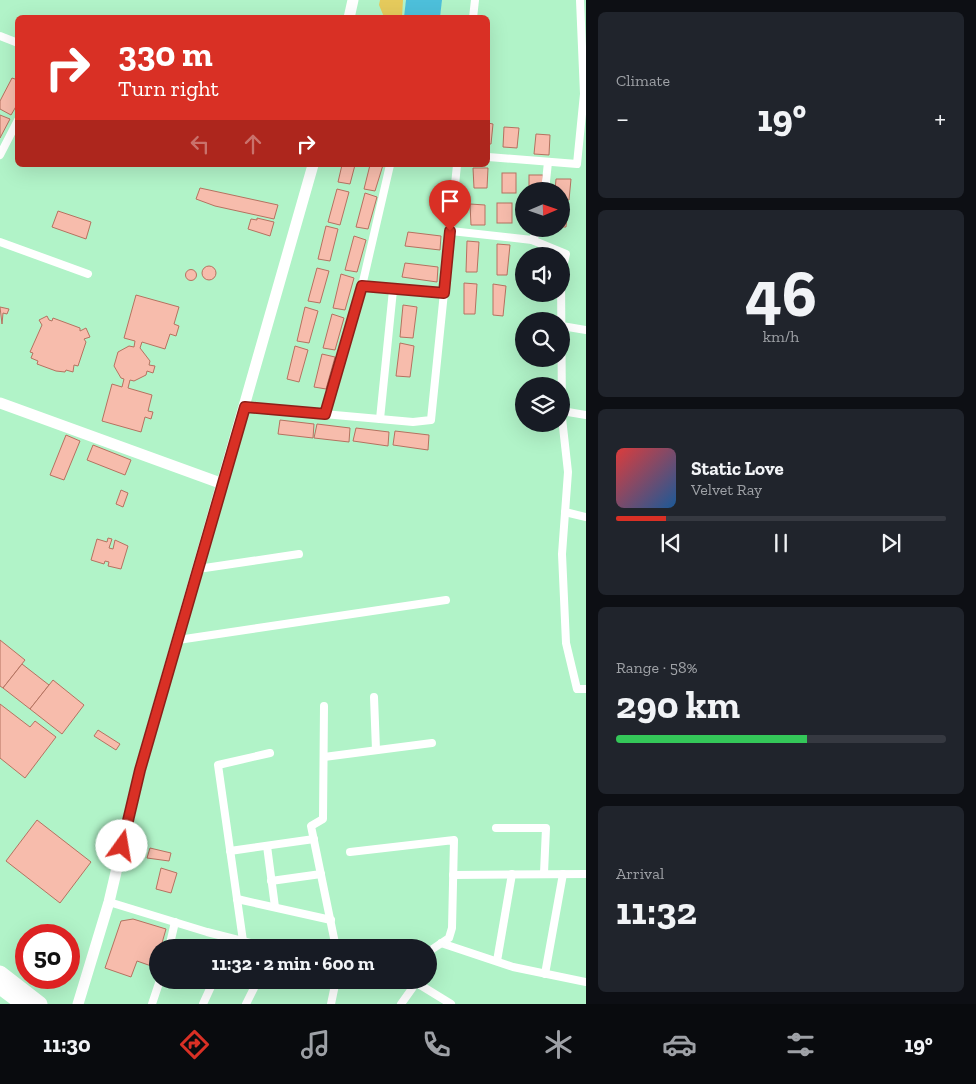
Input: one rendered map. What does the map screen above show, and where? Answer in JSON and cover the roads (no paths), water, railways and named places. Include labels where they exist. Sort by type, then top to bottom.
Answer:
[{"type":"highway","points":[[0,973],[40,1004]]},
{"type":"highway","points":[[0,987],[22,1004]]},
{"type":"main road","points":[[350,15],[353,0]]},
{"type":"main road","points":[[78,1004],[109,902],[140,770],[312,167]]},
{"type":"main road","points":[[0,402],[223,484]]},
{"type":"street","points":[[473,15],[475,0]]},
{"type":"street","points":[[490,156],[577,164],[584,94],[580,0]]},
{"type":"street","points":[[0,36],[15,42]]},
{"type":"street","points":[[0,156],[15,126]]},
{"type":"street","points":[[546,182],[548,162]]},
{"type":"street","points":[[325,414],[362,286],[390,167]]},
{"type":"street","points":[[245,407],[413,422],[431,420],[457,167]]},
{"type":"street","points":[[450,231],[532,240],[566,254],[562,277],[562,312]]},
{"type":"street","points":[[0,242],[88,274]]},
{"type":"street","points":[[362,286],[444,293]]},
{"type":"street","points":[[380,419],[394,290]]},
{"type":"street","points":[[570,327],[586,330]]},
{"type":"street","points":[[570,412],[586,415]]},
{"type":"street","points":[[564,432],[568,472],[562,554],[566,643],[577,689],[586,689]]},
{"type":"street","points":[[565,512],[586,517]]},
{"type":"street","points":[[198,569],[299,554]]},
{"type":"street","points":[[178,640],[446,600]]},
{"type":"street","points":[[374,697],[376,750]]},
{"type":"street","points":[[324,706],[324,818],[311,826],[334,939]]},
{"type":"street","points":[[324,757],[432,743]]},
{"type":"street","points":[[243,939],[218,765],[270,753]]},
{"type":"street","points":[[496,828],[546,828],[544,874]]},
{"type":"street","points":[[230,851],[314,839]]},
{"type":"street","points":[[350,852],[454,840],[452,928],[449,938],[437,946]]},
{"type":"street","points":[[267,846],[275,908]]},
{"type":"street","points":[[271,880],[321,874]]},
{"type":"street","points":[[497,962],[512,874]]},
{"type":"street","points":[[545,974],[563,874]]},
{"type":"street","points":[[453,875],[586,874]]},
{"type":"street","points":[[237,899],[331,920]]},
{"type":"street","points":[[109,902],[236,939]]},
{"type":"street","points":[[171,939],[175,922]]},
{"type":"street","points":[[441,943],[497,962],[586,982]]},
{"type":"street","points":[[152,1004],[157,989]]},
{"type":"street","points":[[203,1004],[210,989]]},
{"type":"street","points":[[246,1004],[254,989]]},
{"type":"street","points":[[331,1004],[334,989]]},
{"type":"street","points":[[401,1004],[409,989]]},
{"type":"street","points":[[427,989],[451,1004]]},
{"type":"water","points":[[406,0],[442,0],[440,15],[404,15]]}]
